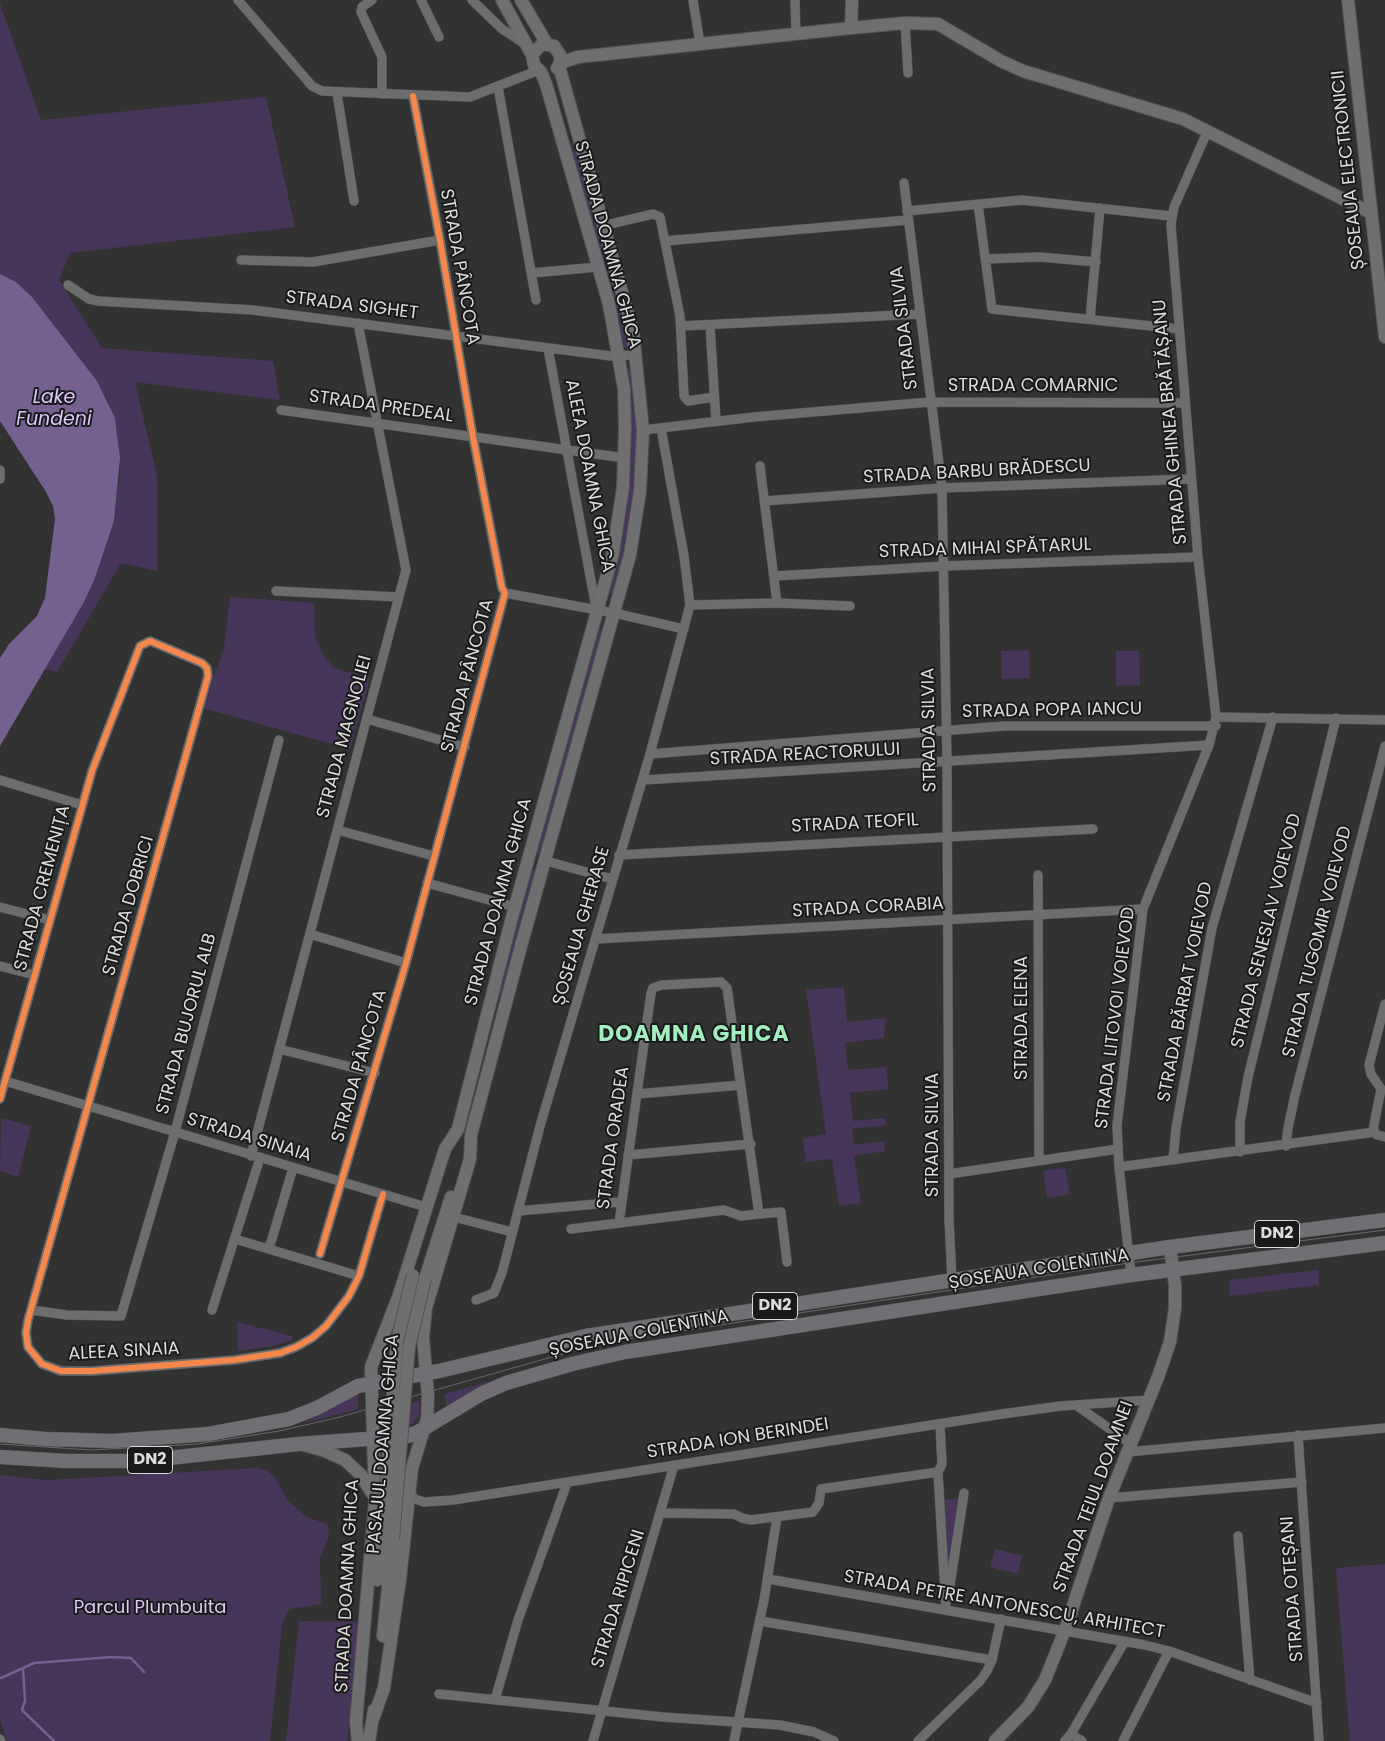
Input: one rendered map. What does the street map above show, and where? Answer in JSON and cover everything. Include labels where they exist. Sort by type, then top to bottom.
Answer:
[{"type":"main road","name":"STRADA DOAMNA GHICA","points":[[358,1741],[356,1723],[375,1501],[372,1439],[372,1360],[394,1311],[445,1149],[458,1129],[515,907],[597,610],[617,530],[623,486],[625,409],[619,356],[609,304],[540,71],[534,65],[529,49],[502,0]]},
{"type":"main road","points":[[521,0],[547,44],[559,60]]},
{"type":"main road","points":[[851,28],[852,0]]},
{"type":"main road","name":"ȘOSEAUA ELECTRONICII","points":[[1348,0],[1385,337]]},
{"type":"main road","points":[[540,71],[551,72],[559,60],[578,57],[905,22],[938,24],[1001,61],[1023,71],[1161,111],[1208,130],[1370,213]]},
{"type":"main road","points":[[529,49],[547,44]]},
{"type":"main road","name":"STRADA DOAMNA GHICA","points":[[369,1741],[373,1719],[384,1688],[400,1579],[412,1465],[426,1427],[428,1397],[423,1351],[424,1321],[470,1158],[471,1135],[521,946],[546,861],[636,529],[643,430],[631,324],[579,144],[559,60]]},
{"type":"main road","points":[[564,148],[579,144]]},
{"type":"main road","name":"PASAJUL DOAMNA GHICA","points":[[373,1674],[409,1347],[419,1277],[458,1129]]},
{"type":"main road","name":"PASAJUL DOAMNA GHICA","points":[[419,1277],[471,1135]]},
{"type":"main road","name":"ȘOSEAUA COLENTINA","points":[[0,1435],[45,1439],[113,1441],[208,1434],[289,1420],[317,1408],[358,1386],[612,1332],[1170,1247],[1385,1220]]},
{"type":"main road","name":"ȘOSEAUA COLENTINA","points":[[0,1457],[66,1461],[141,1460],[299,1444],[408,1436],[467,1401],[495,1387],[591,1360],[789,1326],[1131,1275],[1385,1243]]},
{"type":"main road","name":"STRADA TEIUL DOAMNEI","points":[[995,1741],[1020,1716],[1037,1694],[1065,1630],[1109,1498],[1167,1352],[1176,1300],[1170,1247]]},
{"type":"main road","points":[[299,1444],[337,1456],[355,1467],[367,1483],[375,1501]]},
{"type":"main road","name":"STRADA DOAMNA GHICA","points":[[373,1674],[373,1719]]},
{"type":"main road","name":"STRADA DOAMNA GHICA","points":[[358,1741],[373,1674]]},
{"type":"street","points":[[238,0],[312,86],[322,91],[470,97],[540,71]]},
{"type":"street","points":[[371,0],[360,9],[382,57],[382,94]]},
{"type":"street","points":[[421,0],[439,36]]},
{"type":"street","points":[[472,0],[502,29],[529,49]]},
{"type":"street","points":[[693,0],[700,44]]},
{"type":"street","points":[[795,0],[796,34]]},
{"type":"street","points":[[905,22],[908,73]]},
{"type":"street","points":[[498,87],[536,300]]},
{"type":"street","points":[[337,93],[354,201]]},
{"type":"street","name":"STRADA PÂNCOTA","points":[[320,1254],[406,963],[505,593],[502,588],[473,437],[440,240],[413,96]]},
{"type":"street","name":"STRADA GHINEA BRĂTĂȘANU","points":[[1208,130],[1171,216],[1191,479],[1216,721]]},
{"type":"street","name":"STRADA SILVIA","points":[[904,183],[942,488],[945,566],[949,1174],[952,1280]]},
{"type":"street","points":[[665,241],[908,216],[978,204],[1027,200],[1171,216]]},
{"type":"street","points":[[978,204],[990,305],[995,311],[1180,329]]},
{"type":"street","points":[[1090,319],[1100,208]]},
{"type":"street","points":[[602,226],[656,214],[661,219],[681,326],[684,396],[688,401],[714,397]]},
{"type":"street","points":[[241,260],[313,262],[440,240]]},
{"type":"street","points":[[985,258],[1026,257],[1096,262]]},
{"type":"street","points":[[532,273],[598,267]]},
{"type":"street","name":"STRADA SIGHET","points":[[68,285],[89,299],[98,301],[253,310],[548,348],[619,356],[636,355]]},
{"type":"street","points":[[681,326],[920,314]]},
{"type":"street","name":"STRADA MAGNOLIEI","points":[[212,1310],[234,1239],[255,1157],[279,1048],[406,570],[358,323]]},
{"type":"street","points":[[710,325],[716,421]]},
{"type":"street","name":"ALEEA DOAMNA GHICA","points":[[548,348],[597,610]]},
{"type":"street","name":"STRADA COMARNIC","points":[[643,430],[716,421],[930,402],[1185,403]]},
{"type":"street","name":"STRADA PREDEAL","points":[[281,410],[624,458]]},
{"type":"street","name":"ȘOSEAUA GHERASE","points":[[476,1300],[490,1296],[497,1288],[612,879],[650,754],[690,605],[684,556],[661,428]]},
{"type":"street","points":[[760,466],[777,603]]},
{"type":"street","points":[[0,470],[0,479]]},
{"type":"street","name":"STRADA BARBU BRĂDESCU","points":[[764,501],[942,488],[1191,479]]},
{"type":"street","name":"STRADA MIHAI SPĂTARUL","points":[[774,576],[945,566],[1198,557]]},
{"type":"street","points":[[276,591],[399,597]]},
{"type":"street","points":[[505,593],[614,613],[684,629]]},
{"type":"street","points":[[690,605],[777,603],[850,606]]},
{"type":"street","name":"STRADA DOBRICI","points":[[88,1106],[199,713],[208,676],[207,668],[155,643],[143,643],[92,771]]},
{"type":"street","name":"STRADA POPA IANCU","points":[[650,754],[946,730],[1040,725],[1216,721],[1273,717],[1385,720]]},
{"type":"street","name":"STRADA BĂRBAT VOIEVOD","points":[[1173,1160],[1176,1128],[1212,928],[1273,717]]},
{"type":"street","name":"STRADA SENESLAV VOIEVOD","points":[[1240,1152],[1240,1122],[1248,1077],[1336,718]]},
{"type":"street","name":"STRADA PÂNCOTA","points":[[367,719],[465,747]]},
{"type":"street","name":"STRADA LITOVOI VOIEVOD","points":[[1131,1275],[1119,1167],[1117,1125],[1143,909],[1209,745],[1216,721]]},
{"type":"street","name":"STRADA BUJORUL ALB","points":[[31,1310],[67,1315],[121,1316],[175,1132],[279,740]]},
{"type":"street","name":"STRADA REACTORULUI","points":[[642,780],[947,763],[1209,745]]},
{"type":"street","name":"STRADA TUGOMIR VOIEVOD","points":[[1286,1146],[1295,1095],[1385,746]]},
{"type":"street","name":"STRADA CREMENIȚA","points":[[0,1099],[92,771]]},
{"type":"street","points":[[0,780],[82,805]]},
{"type":"street","name":"STRADA TEOFIL","points":[[619,855],[947,835],[1093,829]]},
{"type":"street","points":[[338,830],[434,856]]},
{"type":"street","points":[[546,861],[612,879]]},
{"type":"street","name":"STRADA ELENA","points":[[1038,875],[1039,1160]]},
{"type":"street","points":[[427,884],[515,907]]},
{"type":"street","points":[[0,907],[50,920]]},
{"type":"street","name":"STRADA CORABIA","points":[[595,939],[1143,909]]},
{"type":"street","points":[[310,934],[406,963]]},
{"type":"street","points":[[0,966],[35,975]]},
{"type":"street","name":"STRADA ORADEA","points":[[619,1223],[620,1202],[651,993],[653,988],[662,985],[721,982],[725,984],[751,1144],[759,1214]]},
{"type":"street","points":[[1374,1132],[1373,1126],[1383,1089],[1371,1074],[1369,1065],[1385,1004]]},
{"type":"street","name":"STRADA PÂNCOTA","points":[[279,1048],[375,1073]]},
{"type":"street","name":"STRADA SINAIA","points":[[5,1082],[426,1208]]},
{"type":"street","points":[[637,1094],[741,1085]]},
{"type":"street","name":"ALEEA SINAIA","points":[[88,1106],[26,1333],[28,1347],[36,1360],[54,1370],[92,1370],[234,1360],[280,1353],[312,1338],[345,1304],[359,1276],[383,1194]]},
{"type":"street","points":[[1119,1167],[1286,1146],[1374,1132],[1385,1137]]},
{"type":"street","points":[[628,1155],[751,1144]]},
{"type":"street","points":[[949,1174],[1118,1149]]},
{"type":"street","points":[[270,1250],[293,1168]]},
{"type":"street","points":[[518,1211],[620,1202]]},
{"type":"street","points":[[571,1229],[724,1210],[741,1216],[781,1212],[787,1262]]},
{"type":"street","points":[[454,1217],[512,1232]]},
{"type":"street","points":[[234,1239],[359,1276]]},
{"type":"street","name":"STRADA ION BERINDEI","points":[[409,1492],[415,1499],[424,1502],[567,1483],[1076,1404],[1149,1400]]},
{"type":"street","points":[[1076,1404],[1129,1448],[1385,1428]]},
{"type":"street","points":[[940,1424],[942,1464],[938,1472],[946,1610]]},
{"type":"street","name":"STRADA OTEȘANI","points":[[1298,1435],[1319,1741]]},
{"type":"street","name":"STRADA RIPICENI","points":[[593,1741],[674,1465]]},
{"type":"street","points":[[661,1513],[734,1514],[751,1520],[813,1512],[819,1503],[821,1489],[938,1472]]},
{"type":"street","points":[[1109,1498],[1302,1482]]},
{"type":"street","points":[[494,1700],[518,1620],[567,1483]]},
{"type":"street","points":[[946,1610],[964,1493]]},
{"type":"street","points":[[734,1741],[760,1621],[778,1517]]},
{"type":"street","points":[[1238,1536],[1250,1680]]},
{"type":"street","name":"STRADA PETRE ANTONESCU, ARHITECT","points":[[768,1579],[1126,1641],[1170,1651],[1317,1703]]},
{"type":"street","points":[[918,1741],[980,1681],[992,1660],[1001,1619]]},
{"type":"street","points":[[760,1621],[992,1660]]},
{"type":"street","points":[[1082,1741],[1068,1738],[1126,1641]]},
{"type":"street","points":[[1123,1741],[1170,1651]]},
{"type":"street","points":[[439,1694],[602,1711],[800,1728],[834,1741]]},
{"type":"green space","points":[[0,4],[41,120],[266,97],[295,227],[70,253],[59,280],[102,348],[273,361],[280,400],[135,382],[157,476],[157,571],[121,563],[57,672],[44,669],[84,602],[95,578],[114,521],[120,473],[117,428],[108,402],[97,381],[32,297],[16,282],[0,274]]},
{"type":"green space","points":[[574,150],[577,153],[628,326],[630,349],[623,346],[570,152]]},
{"type":"green space","points":[[627,368],[631,368],[637,412],[637,472],[628,547],[613,596],[606,591],[622,539],[625,517]]},
{"type":"green space","points":[[230,597],[314,603],[315,636],[323,655],[334,668],[370,678],[350,749],[203,708],[224,648]]},
{"type":"green space","points":[[598,626],[604,631],[542,852],[537,854],[534,852]]},
{"type":"green space","points":[[1029,650],[1030,678],[1002,679],[1001,651]]},
{"type":"green space","points":[[1116,651],[1139,651],[1140,685],[1116,686]]},
{"type":"green space","points":[[531,868],[536,872],[502,997],[499,998],[497,997]]},
{"type":"green space","points":[[844,987],[847,1022],[886,1018],[884,1038],[845,1043],[848,1070],[886,1067],[889,1089],[850,1093],[853,1121],[885,1118],[886,1125],[852,1129],[854,1145],[884,1141],[885,1151],[854,1156],[861,1203],[839,1206],[832,1159],[806,1162],[803,1138],[826,1134],[806,990]]},
{"type":"green space","points":[[1,1118],[31,1126],[18,1177],[0,1171]]},
{"type":"green space","points":[[1065,1168],[1070,1194],[1047,1198],[1043,1171]]},
{"type":"green space","points":[[1318,1270],[1319,1285],[1230,1296],[1229,1280]]},
{"type":"green space","points":[[237,1322],[292,1336],[292,1340],[273,1346],[238,1351]]},
{"type":"green space","points":[[490,1381],[447,1406],[444,1394]]},
{"type":"green space","points":[[358,1394],[358,1409],[304,1423]]},
{"type":"green space","points":[[419,1401],[419,1416],[411,1425],[384,1429],[378,1422],[377,1414]]},
{"type":"green space","name":"Parcul Plumbuita","points":[[258,1468],[268,1471],[276,1479],[288,1501],[307,1517],[327,1524],[329,1536],[320,1558],[321,1604],[289,1609],[282,1625],[270,1741],[7,1741],[0,1720],[0,1475],[46,1480]]},
{"type":"green space","points":[[958,1498],[947,1585],[943,1500]]},
{"type":"green space","points":[[995,1549],[1022,1556],[1018,1574],[990,1567]]},
{"type":"green space","points":[[1385,1564],[1385,1741],[1350,1741],[1336,1568]]},
{"type":"green space","points":[[299,1621],[360,1622],[347,1741],[286,1741]]},
{"type":"water","name":"Lake Fundeni","points":[[0,274],[16,282],[32,297],[97,381],[115,418],[120,458],[114,521],[95,578],[84,602],[0,746],[0,658],[9,644],[37,616],[45,598],[55,519],[53,506],[46,492],[0,421]]},
{"type":"waterway","points":[[54,1741],[22,1710],[25,1701],[23,1668],[34,1663],[112,1657],[131,1658],[144,1672]]},
{"type":"waterway","points":[[1,1678],[23,1668]]},
{"type":"tram line","points":[[0,1444],[91,1450],[197,1444],[279,1431],[340,1417],[573,1351],[621,1340],[1129,1263],[1385,1230]]},
{"type":"cycle path","points":[[320,1254],[406,963],[505,593],[502,588],[473,437],[440,240],[413,96]]},
{"type":"cycle path","points":[[0,1099],[92,771],[140,646],[150,641],[202,663],[207,668],[208,676],[28,1320],[26,1333],[28,1347],[42,1364],[61,1371],[92,1371],[234,1360],[280,1353],[296,1347],[312,1338],[326,1326],[349,1296],[359,1276],[383,1194]]},
{"type":"district","name":"DOAMNA GHICA","points":[[694,1035]]}]
